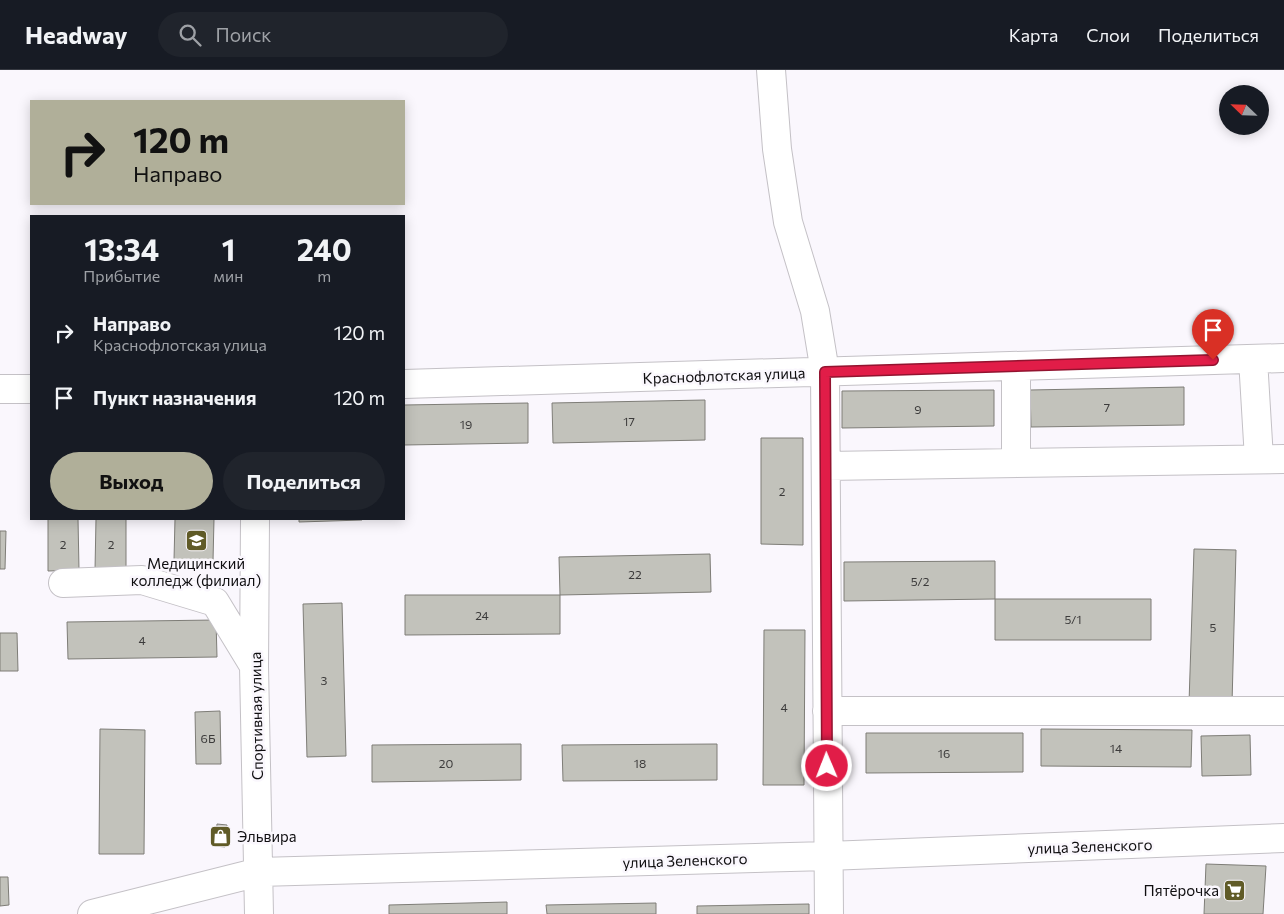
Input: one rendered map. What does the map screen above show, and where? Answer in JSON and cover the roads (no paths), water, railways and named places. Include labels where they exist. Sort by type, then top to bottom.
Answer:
[{"type":"street","points":[[771,70],[777,149],[788,222],[815,311],[825,372],[826,711],[829,914]]},
{"type":"street","name":"Краснофлотская улица","points":[[405,384],[1284,358]]},
{"type":"street","points":[[826,466],[1272,459],[1253,359]]},
{"type":"street","points":[[1016,366],[1016,463]]},
{"type":"street","points":[[0,389],[30,388]]},
{"type":"street","name":"Спортивная улица","points":[[255,520],[254,666],[259,914]]},
{"type":"street","points":[[63,582],[142,580],[215,602],[254,666]]},
{"type":"street","points":[[826,711],[1284,711]]},
{"type":"street","name":"улица Зеленского","points":[[92,914],[259,872],[828,856],[1284,838]]},
{"type":"place","name":"Медицинский колледж (филиал)","points":[[196,540]]},
{"type":"place","name":"Эльвира","points":[[221,836]]},
{"type":"place","name":"Пятёрочка","points":[[1235,890]]}]
